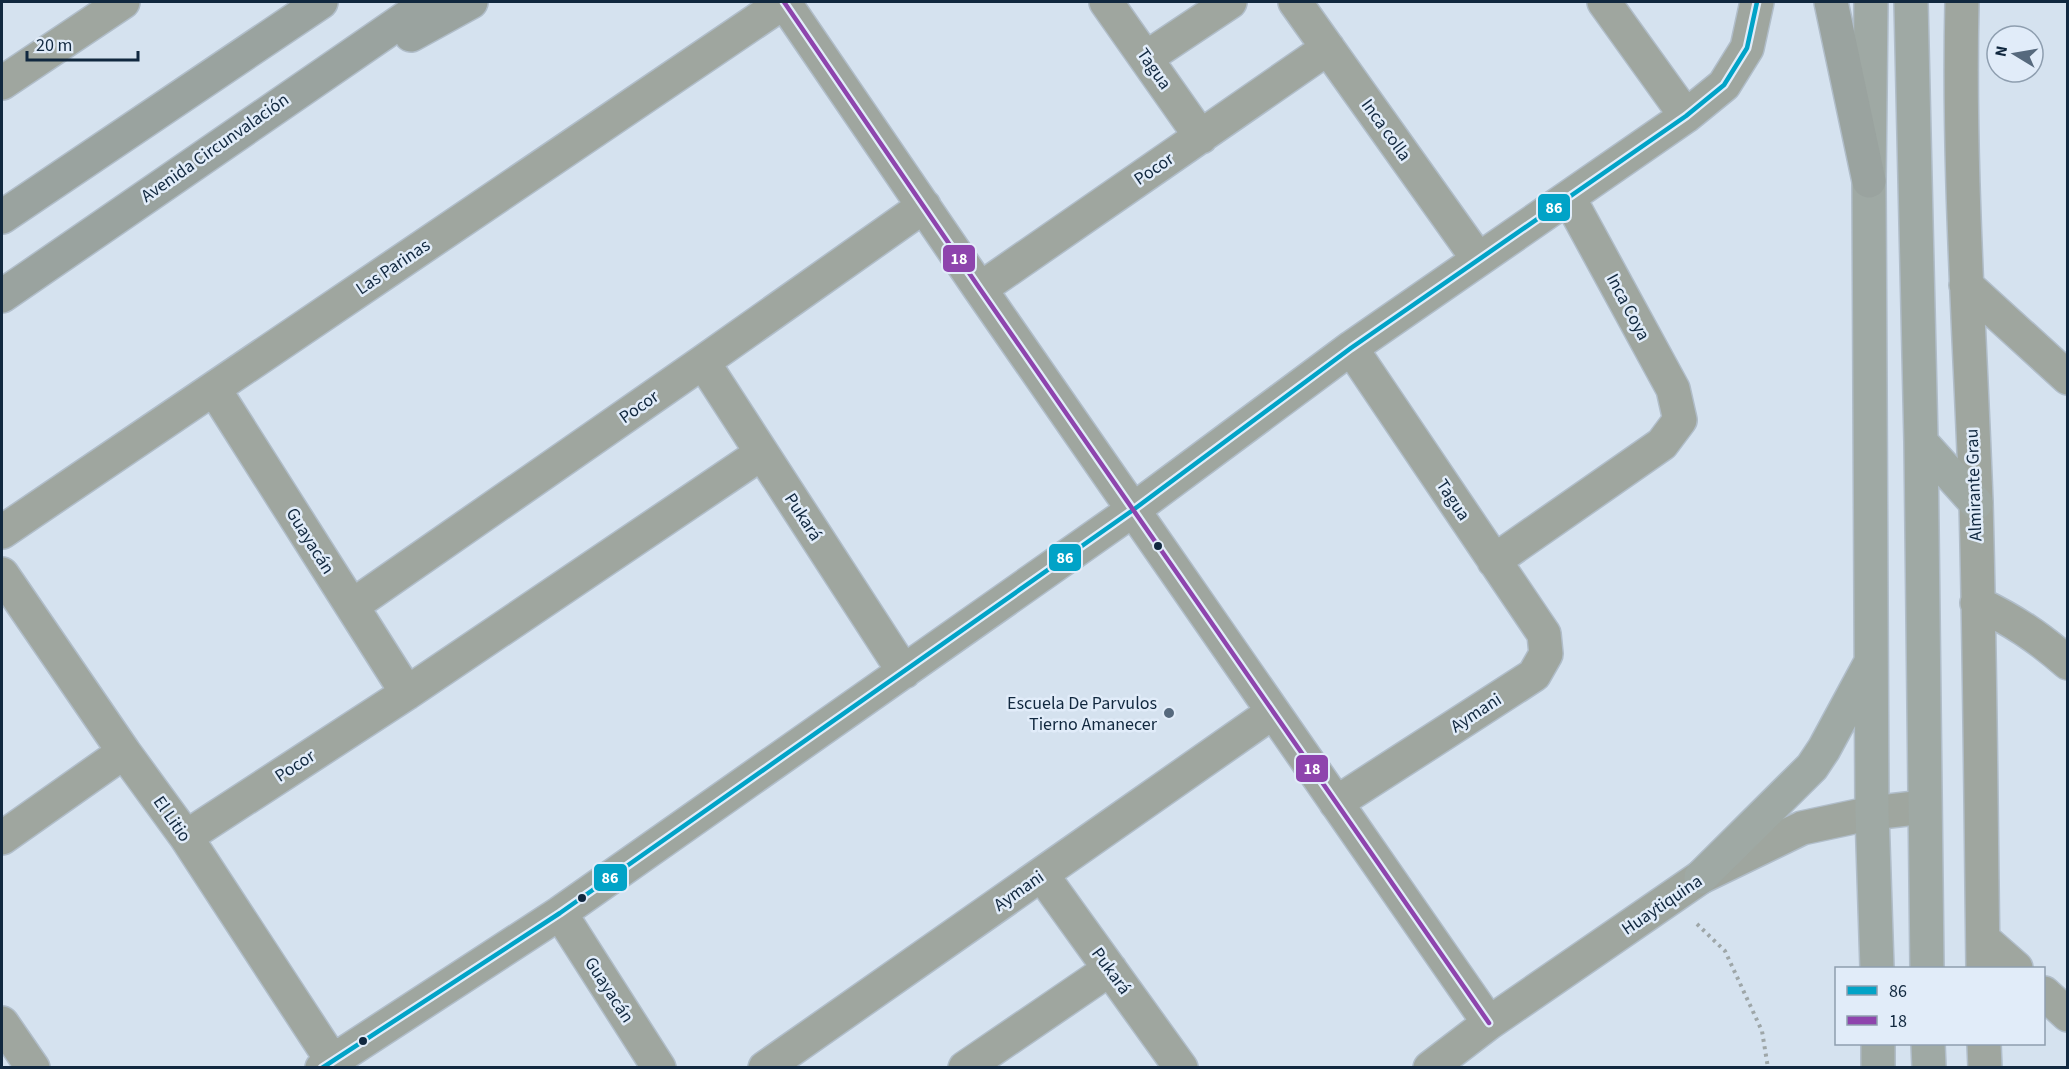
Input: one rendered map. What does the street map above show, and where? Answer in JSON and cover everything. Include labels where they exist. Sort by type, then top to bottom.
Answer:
[{"type":"highway","points":[[2,217],[321,2]]},
{"type":"highway","name":"Avenida Circunvalación","points":[[2,296],[429,2]]},
{"type":"highway","points":[[247,126],[471,2]]},
{"type":"highway","points":[[1831,2],[1869,181]]},
{"type":"main road","points":[[1871,2],[1869,181],[1872,813],[1877,967]]},
{"type":"main road","points":[[1911,4],[1921,442],[1927,967]]},
{"type":"main road","points":[[1921,442],[1976,503]]},
{"type":"main road","points":[[1701,878],[1812,767],[1872,661]]},
{"type":"main road","points":[[1878,1045],[1878,1068]]},
{"type":"main road","points":[[1928,1045],[1929,1068]]},
{"type":"street","points":[[2,84],[123,2]]},
{"type":"street","points":[[784,2],[1132,510],[1489,1023]]},
{"type":"street","name":"Las Parinas","points":[[2,532],[784,2]]},
{"type":"street","name":"Tagua","points":[[1106,2],[1201,137]]},
{"type":"street","points":[[1146,58],[1230,2]]},
{"type":"street","name":"Inca colla","points":[[1295,2],[1478,259]]},
{"type":"street","points":[[1604,2],[1686,116]]},
{"type":"street","points":[[330,1065],[560,913],[1132,510],[1351,348],[1686,116],[1724,85],[1746,48],[1757,2]]},
{"type":"street","name":"Almirante Grau","points":[[1962,2],[1960,59],[1966,285],[1976,503],[1983,954]]},
{"type":"street","name":"Pocor","points":[[980,289],[1328,48]]},
{"type":"street","name":"Inca Coya","points":[[1494,561],[1662,444],[1680,420],[1672,389],[1569,198]]},
{"type":"street","name":"Pocor","points":[[352,606],[924,206]]},
{"type":"street","points":[[1966,285],[2067,378]]},
{"type":"street","name":"Tagua","points":[[1351,348],[1544,634],[1546,654]]},
{"type":"street","name":"Pukará","points":[[703,362],[904,672]]},
{"type":"street","name":"Guayacán","points":[[214,389],[406,693]]},
{"type":"street","name":"Pocor","points":[[186,837],[406,693],[762,453]]},
{"type":"street","name":"El Litio","points":[[2,574],[124,752],[186,837],[330,1065]]},
{"type":"street","points":[[1977,603],[2014,622],[2065,656]]},
{"type":"street","name":"Aymani","points":[[1336,802],[1534,675],[1546,654]]},
{"type":"street","name":"Aymani","points":[[765,1068],[1273,712]]},
{"type":"street","points":[[2,838],[124,752]]},
{"type":"street","name":"Huaytiquina","points":[[1430,1068],[1489,1023],[1701,878],[1802,828],[1872,813],[1924,807]]},
{"type":"street","name":"Pukará","points":[[1042,875],[1181,1068]]},
{"type":"street","name":"Guayacán","points":[[560,913],[659,1068]]},
{"type":"street","points":[[1983,954],[2012,967]]},
{"type":"street","points":[[965,1068],[1110,969]]},
{"type":"street","points":[[2045,995],[2067,1015]]},
{"type":"street","points":[[2,1023],[33,1068]]},
{"type":"street","points":[[1984,1045],[1985,1068]]},
{"type":"path","points":[[1670,899],[1725,951],[1762,1030],[1768,1068]]},
{"type":"transit line","name":"18","points":[[784,2],[1489,1023]]},
{"type":"transit line","name":"86","points":[[322,1068],[560,913],[1133,510],[1351,348],[1686,116],[1724,85],[1747,48],[1757,2]]},
{"type":"place","name":"Escuela De Parvulos Tierno Amanecer","points":[[1169,713]]}]
